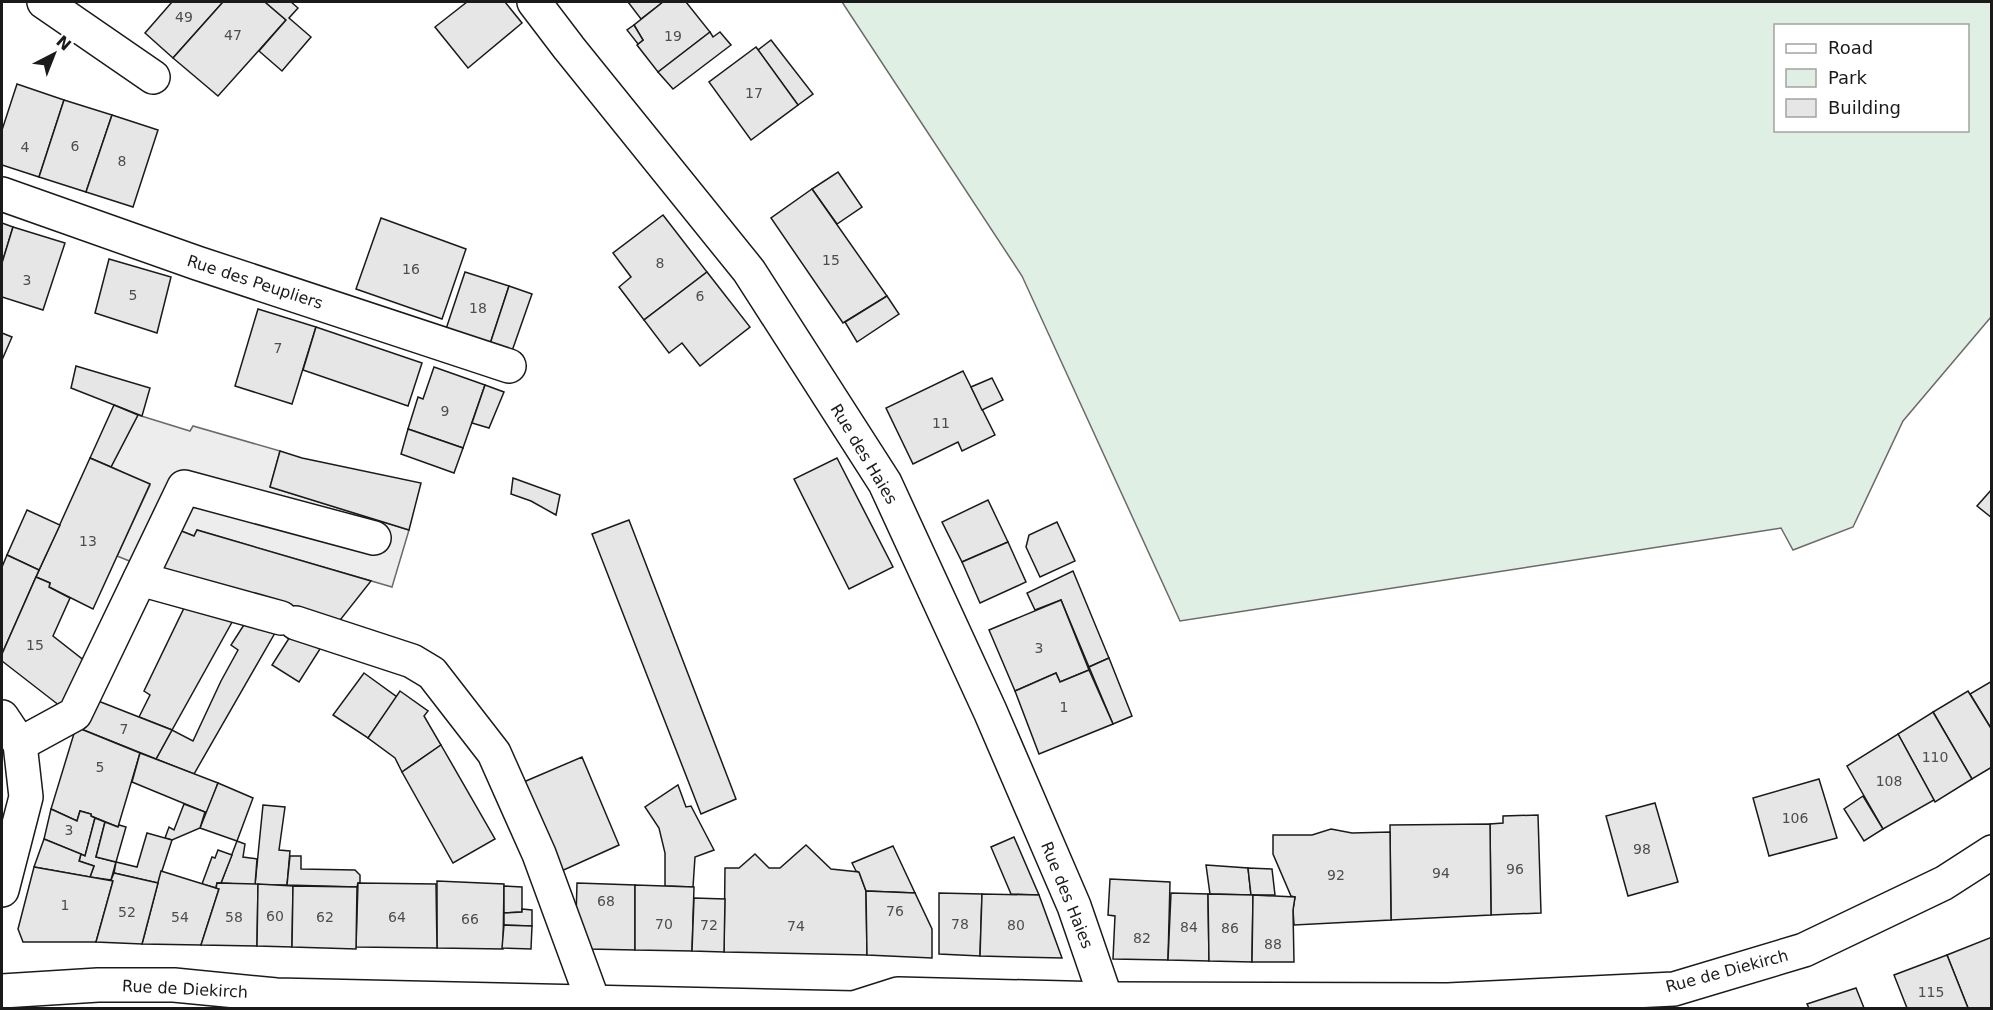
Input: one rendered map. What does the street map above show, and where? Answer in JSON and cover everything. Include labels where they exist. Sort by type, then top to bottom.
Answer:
[{"type":"street","points":[[44,2],[153,78]]},
{"type":"street","name":"Rue des Haies","points":[[534,2],[749,271],[885,483],[1042,830],[1074,906],[1106,999]]},
{"type":"street","name":"Rue des Peupliers","points":[[2,194],[197,263],[509,366]]},
{"type":"street","points":[[20,744],[75,714],[184,487],[374,538]]},
{"type":"street","points":[[140,579],[289,621],[412,661],[432,673],[494,753],[539,854],[593,1001]]},
{"type":"street","points":[[2,717],[20,744],[26,797],[2,890]]},
{"type":"street","name":"Rue de Diekirch","points":[[2,992],[98,985],[174,985],[276,995],[854,1008],[898,994],[1449,1004],[1674,989],[1804,950],[1944,883],[1992,852]]},
{"type":"street","points":[[1631,1008],[1674,989]]},
{"type":"green space","points":[[842,2],[1991,2],[1991,317],[1903,421],[1853,527],[1793,550],[1781,528],[1180,621],[1022,276]]},
{"type":"shaded area","points":[[138,415],[190,431],[193,426],[280,451],[270,487],[409,530],[392,587],[197,530],[194,536],[178,530],[157,572],[117,556],[150,485],[111,467]]},
{"type":"building","points":[[172,2],[223,2],[173,58],[145,33]]},
{"type":"building","points":[[223,2],[265,2],[286,20],[218,96],[173,58]]},
{"type":"building","points":[[265,2],[291,2],[298,8],[289,18],[311,37],[282,71],[259,51],[286,20]]},
{"type":"building","points":[[467,2],[505,2],[522,23],[468,68],[435,27]]},
{"type":"building","points":[[628,2],[663,2],[641,19]]},
{"type":"building","points":[[663,2],[686,2],[710,32],[658,72],[637,45],[643,40],[634,25]]},
{"type":"building","points":[[634,25],[643,40],[638,44],[627,30]]},
{"type":"building","points":[[710,32],[713,37],[720,32],[731,45],[673,89],[658,72]]},
{"type":"building","points":[[771,40],[813,94],[798,105],[758,50]]},
{"type":"building","points":[[756,47],[798,105],[751,140],[709,82]]},
{"type":"building","points":[[17,84],[64,100],[39,177],[2,165],[2,130]]},
{"type":"building","points":[[64,100],[112,115],[86,192],[39,177]]},
{"type":"building","points":[[112,115],[158,130],[133,207],[86,192]]},
{"type":"building","points":[[838,172],[862,207],[837,224],[812,189]]},
{"type":"building","points":[[812,189],[887,296],[843,323],[771,218]]},
{"type":"building","points":[[663,215],[707,272],[644,320],[619,287],[631,277],[613,253]]},
{"type":"building","points":[[381,218],[466,249],[442,319],[356,289]]},
{"type":"building","points":[[2,223],[13,227],[2,263]]},
{"type":"building","points":[[13,227],[65,243],[43,310],[2,297],[2,263]]},
{"type":"building","points":[[109,259],[171,277],[157,333],[95,313]]},
{"type":"building","points":[[465,272],[509,286],[490,344],[446,329]]},
{"type":"building","points":[[707,272],[750,327],[700,366],[682,343],[669,353],[644,320]]},
{"type":"building","points":[[509,286],[532,294],[512,351],[490,344]]},
{"type":"building","points":[[887,296],[899,314],[857,342],[845,322]]},
{"type":"building","points":[[258,309],[316,327],[292,404],[235,386]]},
{"type":"building","points":[[316,327],[422,363],[408,406],[303,370]]},
{"type":"building","points":[[2,333],[12,337],[2,360]]},
{"type":"building","points":[[76,366],[150,388],[142,416],[71,388]]},
{"type":"building","points":[[434,367],[485,385],[463,448],[408,429],[418,397],[423,399]]},
{"type":"building","points":[[963,371],[995,435],[962,451],[958,442],[913,464],[886,408]]},
{"type":"building","points":[[992,378],[1003,400],[982,410],[971,387]]},
{"type":"building","points":[[485,385],[504,392],[489,428],[472,423]]},
{"type":"building","points":[[114,405],[138,415],[111,467],[90,458]]},
{"type":"building","points":[[408,429],[463,448],[454,473],[401,454]]},
{"type":"building","points":[[280,451],[302,458],[421,483],[409,530],[270,487]]},
{"type":"building","points":[[90,458],[150,484],[93,609],[49,587],[50,583],[36,577]]},
{"type":"building","points":[[837,458],[893,567],[849,589],[794,479]]},
{"type":"building","points":[[513,478],[560,495],[556,515],[531,501],[511,494]]},
{"type":"building","points":[[1992,489],[1992,518],[1977,506]]},
{"type":"building","points":[[988,500],[1008,542],[962,562],[942,522]]},
{"type":"building","points":[[27,510],[60,525],[39,570],[7,555]]},
{"type":"building","points":[[629,520],[736,799],[701,814],[592,534]]},
{"type":"building","points":[[1057,522],[1075,561],[1040,577],[1026,547],[1029,535]]},
{"type":"building","points":[[179,530],[194,536],[197,530],[371,581],[337,624],[157,572]]},
{"type":"building","points":[[1008,542],[1026,582],[980,603],[962,562]]},
{"type":"building","points":[[7,555],[39,570],[2,654],[2,567]]},
{"type":"building","points":[[1073,571],[1109,658],[1089,667],[1061,600],[1035,610],[1027,593]]},
{"type":"building","points":[[36,577],[50,583],[49,587],[70,598],[53,636],[86,662],[60,706],[2,661],[2,654]]},
{"type":"building","points":[[1061,600],[1089,670],[1060,682],[1056,673],[1015,691],[989,630]]},
{"type":"building","points":[[187,602],[236,615],[172,730],[139,717],[150,695],[144,691]]},
{"type":"building","points":[[249,617],[279,626],[194,774],[156,759],[172,730],[193,741],[238,650],[231,645]]},
{"type":"building","points":[[293,632],[320,649],[299,682],[272,665]]},
{"type":"building","points":[[1109,658],[1132,716],[1113,724],[1089,667]]},
{"type":"building","points":[[1089,670],[1113,724],[1039,754],[1015,691],[1056,673],[1060,682]]},
{"type":"building","points":[[364,673],[397,697],[368,738],[333,715]]},
{"type":"building","points":[[1992,681],[1992,730],[1970,694]]},
{"type":"building","points":[[400,691],[428,711],[424,716],[441,745],[402,772],[395,758],[368,738]]},
{"type":"building","points":[[1968,691],[1992,730],[1992,767],[1972,779],[1933,712]]},
{"type":"building","points":[[88,697],[172,730],[156,759],[76,727]]},
{"type":"building","points":[[1933,712],[1972,779],[1935,802],[1898,734]]},
{"type":"building","points":[[76,727],[140,753],[118,827],[80,811],[77,821],[51,809]]},
{"type":"building","points":[[1898,734],[1934,800],[1883,829],[1847,766]]},
{"type":"building","points":[[441,745],[495,839],[453,863],[402,772]]},
{"type":"building","points":[[140,753],[218,783],[207,813],[132,782]]},
{"type":"building","points":[[582,757],[619,845],[557,873],[519,784]]},
{"type":"building","points":[[1819,779],[1837,838],[1769,856],[1753,798]]},
{"type":"building","points":[[218,783],[253,798],[237,841],[200,828]]},
{"type":"building","points":[[678,785],[686,807],[691,806],[714,850],[695,857],[693,887],[665,886],[665,853],[659,828],[645,807]]},
{"type":"building","points":[[1863,796],[1883,829],[1864,841],[1844,809]]},
{"type":"building","points":[[1655,803],[1678,882],[1628,896],[1606,816]]},
{"type":"building","points":[[184,804],[205,812],[200,828],[172,840],[165,838],[169,827],[174,830]]},
{"type":"building","points":[[263,805],[285,807],[279,850],[290,851],[287,885],[255,885]]},
{"type":"building","points":[[51,809],[77,821],[80,811],[91,814],[95,818],[85,856],[44,839]]},
{"type":"building","points":[[1538,815],[1541,913],[1491,915],[1490,824],[1503,823],[1503,816]]},
{"type":"building","points":[[95,818],[105,822],[96,857],[116,862],[111,880],[90,877],[94,866],[79,861],[81,854],[85,856]]},
{"type":"building","points":[[105,822],[118,827],[119,825],[126,827],[116,862],[96,857]]},
{"type":"building","points":[[1490,824],[1491,915],[1391,920],[1390,825]]},
{"type":"building","points":[[1331,829],[1352,833],[1390,832],[1391,920],[1294,925],[1295,897],[1291,896],[1273,854],[1273,835],[1312,835]]},
{"type":"building","points":[[147,833],[172,840],[158,883],[114,873],[116,862],[137,867]]},
{"type":"building","points":[[1014,837],[1039,895],[1011,894],[991,847]]},
{"type":"building","points":[[44,839],[81,854],[79,861],[94,866],[90,877],[34,867]]},
{"type":"building","points":[[237,841],[245,844],[243,857],[257,859],[255,885],[221,883]]},
{"type":"building","points":[[806,845],[831,869],[859,872],[866,891],[867,955],[724,952],[725,868],[739,868],[755,854],[769,868],[780,868]]},
{"type":"building","points":[[893,846],[915,893],[866,891],[859,872],[852,863]]},
{"type":"building","points":[[218,850],[232,855],[221,883],[217,883],[216,888],[202,884],[212,857],[215,858]]},
{"type":"building","points":[[290,856],[301,856],[301,869],[355,870],[360,875],[360,883],[357,887],[287,885]]},
{"type":"building","points":[[1206,865],[1248,868],[1251,895],[1210,894]]},
{"type":"building","points":[[34,867],[113,881],[96,942],[23,942],[18,929]]},
{"type":"building","points":[[1248,868],[1272,869],[1275,895],[1251,895]]},
{"type":"building","points":[[161,871],[219,889],[201,945],[142,944]]},
{"type":"building","points":[[114,873],[158,883],[142,944],[96,942]]},
{"type":"building","points":[[1110,879],[1170,882],[1168,960],[1113,959],[1115,916],[1108,915]]},
{"type":"building","points":[[437,881],[504,884],[503,949],[437,948]]},
{"type":"building","points":[[217,883],[258,884],[257,946],[201,945],[219,889],[216,888]]},
{"type":"building","points":[[358,883],[436,884],[437,948],[356,947]]},
{"type":"building","points":[[577,883],[635,885],[635,950],[588,949],[576,918]]},
{"type":"building","points":[[258,884],[293,886],[292,947],[257,946]]},
{"type":"building","points":[[635,885],[694,887],[692,951],[635,950]]},
{"type":"building","points":[[293,886],[357,887],[356,949],[292,947]]},
{"type":"building","points":[[504,886],[522,887],[522,912],[504,913]]},
{"type":"building","points":[[866,891],[915,893],[932,929],[932,958],[867,955]]},
{"type":"building","points":[[939,893],[982,894],[980,956],[939,954]]},
{"type":"building","points":[[1171,893],[1208,894],[1209,961],[1168,960]]},
{"type":"building","points":[[982,894],[1039,895],[1062,958],[980,956]]},
{"type":"building","points":[[1208,894],[1253,895],[1252,962],[1209,961]]},
{"type":"building","points":[[1253,895],[1295,897],[1294,962],[1252,962]]},
{"type":"building","points":[[694,898],[725,899],[724,952],[692,951]]},
{"type":"building","points":[[522,909],[532,910],[532,926],[504,925],[504,913],[522,912]]},
{"type":"building","points":[[504,925],[532,926],[531,949],[502,948]]},
{"type":"building","points":[[1992,937],[1992,1008],[1968,1008],[1947,955]]},
{"type":"building","points":[[1947,955],[1968,1008],[1907,1008],[1894,975]]},
{"type":"building","points":[[1856,988],[1864,1008],[1809,1008],[1807,1004]]}]
